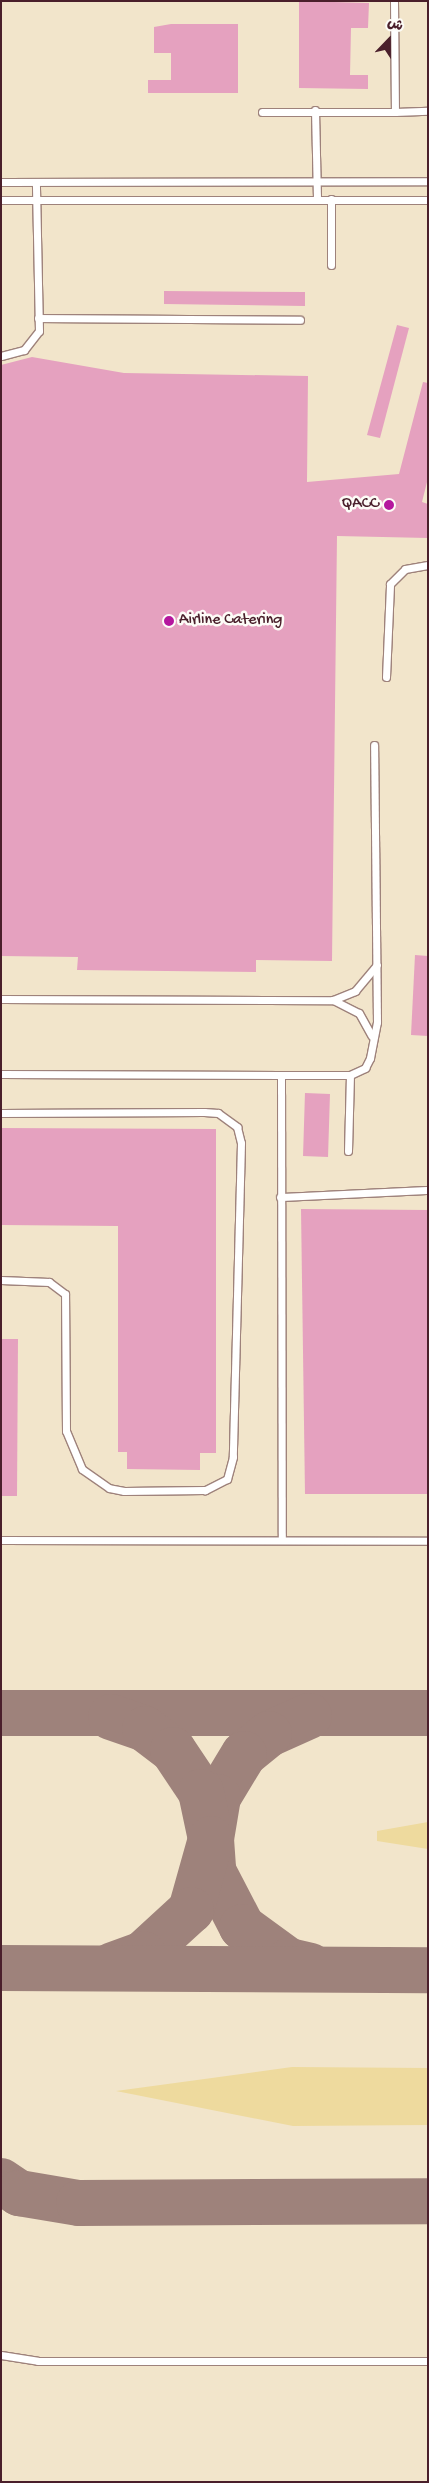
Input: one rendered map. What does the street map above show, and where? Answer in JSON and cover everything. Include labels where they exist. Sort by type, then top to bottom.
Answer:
[{"type":"lane","points":[[394,1],[395,112]]},
{"type":"lane","points":[[315,110],[317,198]]},
{"type":"lane","points":[[262,112],[315,110],[428,111]]},
{"type":"lane","points":[[1,182],[428,181]]},
{"type":"lane","points":[[1,356],[12,356],[34,342],[38,318],[36,183]]},
{"type":"lane","points":[[1,200],[317,198],[428,200]]},
{"type":"lane","points":[[331,199],[331,265]]},
{"type":"lane","points":[[38,318],[300,320]]},
{"type":"lane","points":[[386,678],[390,584],[405,568],[428,566]]},
{"type":"lane","points":[[1,1074],[350,1075],[368,1063],[372,1036],[377,965],[374,745]]},
{"type":"lane","points":[[1,999],[333,1000],[355,991],[377,965]]},
{"type":"lane","points":[[333,1000],[359,1013],[372,1036]]},
{"type":"lane","points":[[281,1075],[282,1540]]},
{"type":"lane","points":[[348,1151],[350,1075]]},
{"type":"lane","points":[[1,1113],[204,1112],[218,1113],[236,1127],[242,1143],[234,1437],[232,1469],[227,1479],[205,1490],[124,1491],[109,1488],[82,1469],[66,1431],[65,1294],[49,1282],[1,1280]]},
{"type":"lane","points":[[280,1196],[428,1190]]},
{"type":"lane","points":[[1,1540],[428,1541]]},
{"type":"lane","points":[[1,2355],[38,2361],[428,2360]]},
{"type":"sand","points":[[428,1822],[428,1849],[377,1841],[377,1831]]},
{"type":"sand","points":[[292,2067],[428,2068],[428,2125],[293,2126],[116,2091]]},
{"type":"building","points":[[299,1],[369,3],[368,28],[351,28],[350,75],[368,75],[368,89],[299,88]]},
{"type":"building","points":[[171,24],[238,24],[238,93],[148,93],[148,80],[171,80],[171,53],[154,53],[154,27]]},
{"type":"building","points":[[164,291],[305,292],[305,306],[164,304]]},
{"type":"building","points":[[397,325],[409,328],[380,438],[367,435]]},
{"type":"building","name":"Airline Catering","points":[[32,357],[124,373],[308,376],[307,482],[399,474],[423,382],[428,383],[428,478],[422,502],[428,504],[428,538],[337,536],[332,961],[256,960],[256,972],[77,970],[78,957],[1,956],[1,365]]},
{"type":"building","points":[[415,955],[428,956],[428,1036],[411,1035]]},
{"type":"building","points":[[305,1093],[330,1094],[328,1157],[303,1156]]},
{"type":"building","points":[[1,1128],[216,1129],[216,1453],[200,1453],[200,1470],[127,1469],[127,1452],[118,1452],[118,1226],[1,1225]]},
{"type":"building","points":[[301,1209],[428,1210],[428,1494],[305,1494]]},
{"type":"building","points":[[1,1339],[18,1339],[17,1496],[1,1496]]},
{"type":"taxiway","points":[[1,1713],[428,1713]]},
{"type":"taxiway","points":[[309,1716],[269,1734],[244,1754],[218,1797],[211,1839],[213,1871],[242,1927],[289,1961],[310,1966]]},
{"type":"taxiway","points":[[111,1717],[145,1729],[173,1750],[201,1792],[211,1839],[191,1910],[143,1954],[112,1965]]},
{"type":"taxiway","points":[[1,1968],[428,1970]]},
{"type":"taxiway","points":[[1,2181],[19,2193],[79,2203],[428,2201]]},
{"type":"place","name":"QACC","points":[[389,505]]},
{"type":"place","name":"Airline Catering","points":[[169,621]]}]
